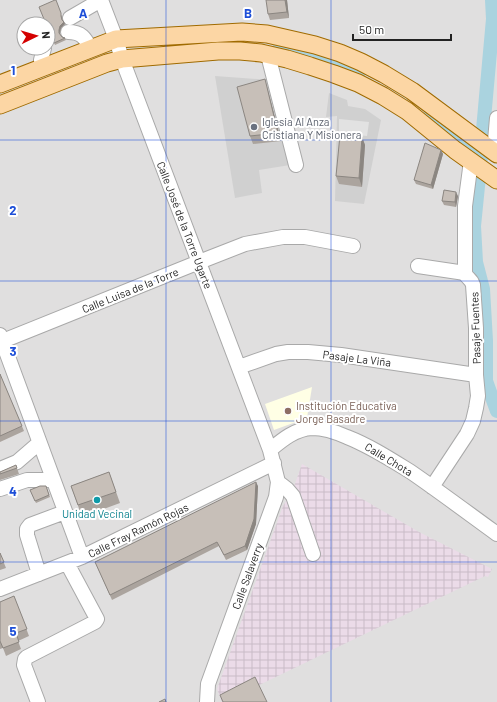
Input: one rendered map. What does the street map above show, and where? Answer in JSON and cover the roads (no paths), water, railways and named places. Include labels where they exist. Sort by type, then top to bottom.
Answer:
[{"type":"main road","points":[[0,84],[42,68],[87,42],[242,32],[267,34],[315,45],[340,53],[384,74],[412,91],[495,153]]},
{"type":"main road","points":[[0,105],[107,63],[122,59],[240,51],[268,55],[287,59],[334,74],[358,83],[382,96],[407,111],[497,180]]},
{"type":"street","points":[[87,42],[75,15],[101,0]]},
{"type":"street","name":"Calle José de la Torre Ugarte","points":[[101,0],[272,457]]},
{"type":"street","points":[[68,32],[77,33],[87,42]]},
{"type":"street","points":[[268,55],[296,165]]},
{"type":"street","points":[[42,68],[43,56]]},
{"type":"street","points":[[495,153],[497,118]]},
{"type":"street","name":"Pasaje Fuentes","points":[[432,487],[467,434],[473,420],[478,396],[473,285],[471,279],[466,277],[465,273],[465,206],[471,161]]},
{"type":"street","name":"Calle Luisa de la Torre","points":[[1,340],[245,244],[283,237],[305,237],[353,246]]},
{"type":"street","points":[[418,266],[465,273]]},
{"type":"street","points":[[1,340],[82,558]]},
{"type":"street","name":"Pasaje La Viña","points":[[239,367],[276,354],[288,352],[308,352],[341,354],[476,375]]},
{"type":"street","name":"Calle Chota","points":[[272,457],[288,436],[302,430],[312,428],[336,432],[362,443],[388,457],[497,534]]},
{"type":"street","points":[[0,469],[18,462],[39,442]]},
{"type":"street","name":"Calle Salaverry","points":[[207,702],[208,684],[276,497],[278,482],[272,457]]},
{"type":"street","name":"Calle Fray Ramón Rojas","points":[[0,589],[82,558],[272,457]]},
{"type":"street","points":[[0,489],[27,480],[53,480]]},
{"type":"street","points":[[278,482],[293,496],[313,554]]},
{"type":"street","points":[[39,574],[27,535],[27,529],[30,525],[65,512]]},
{"type":"street","points":[[38,702],[24,665],[25,659],[95,622],[97,619],[67,563]]},
{"type":"waterway","points":[[492,0],[493,19],[474,226],[476,262],[483,289],[486,341],[486,381],[497,411]]},
{"type":"waterway","points":[[279,49],[325,61],[358,75]]},
{"type":"waterway","points":[[428,118],[481,156]]},
{"type":"place","name":"Iglesia Al Anza Cristiana Y Misionera","points":[[254,127]]},
{"type":"place","name":"Institución Educativa Jorge Basadre","points":[[288,411]]},
{"type":"place","name":"Unidad Vecinal","points":[[97,500]]}]
